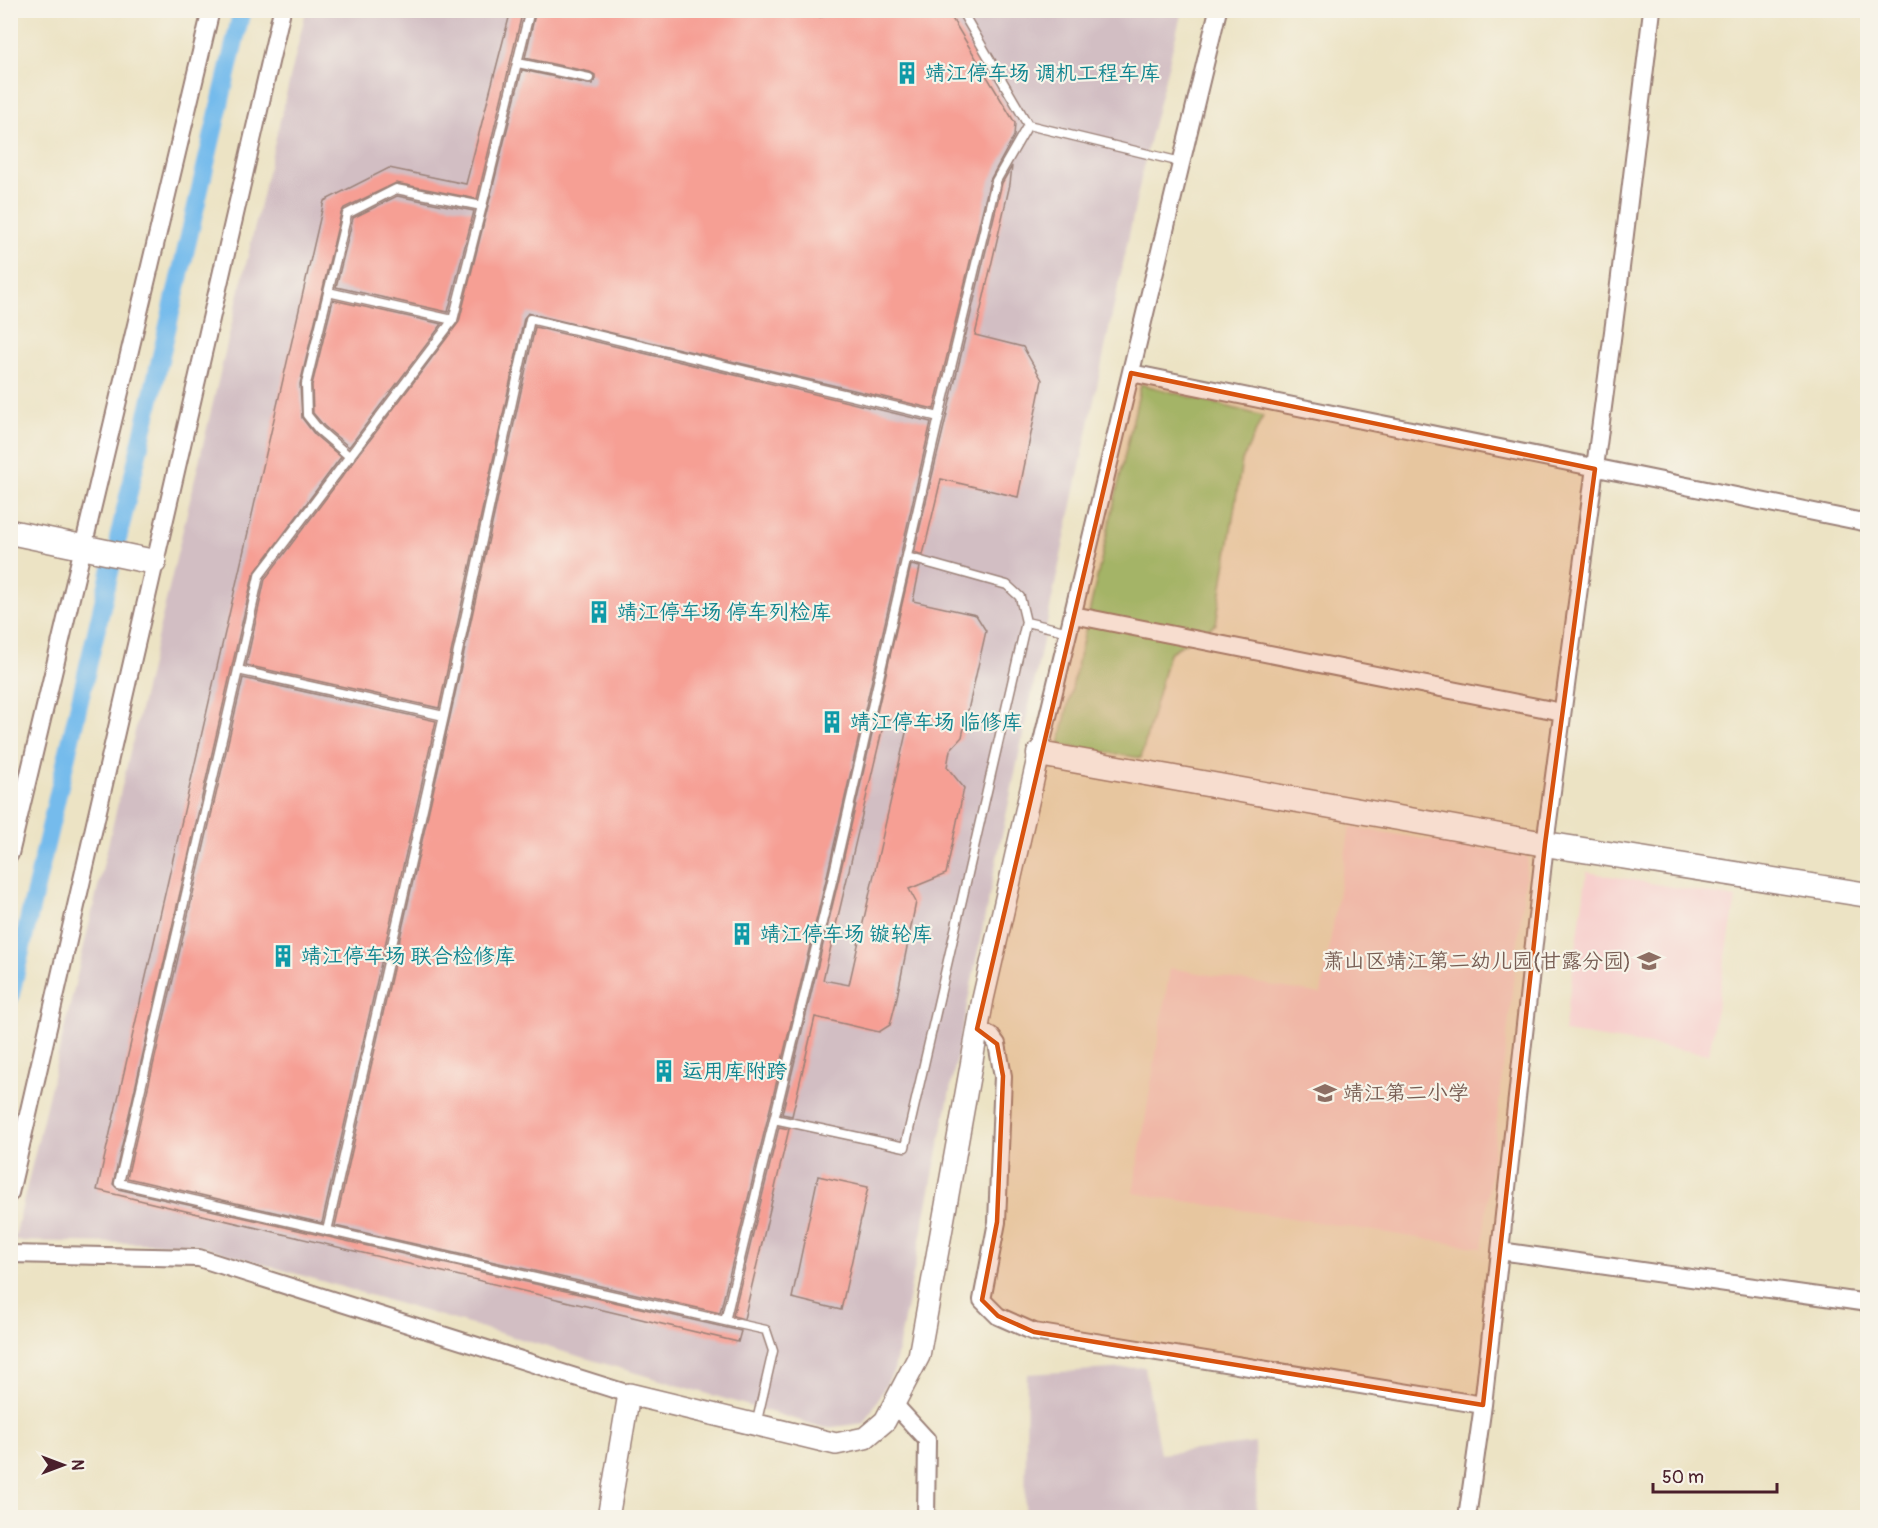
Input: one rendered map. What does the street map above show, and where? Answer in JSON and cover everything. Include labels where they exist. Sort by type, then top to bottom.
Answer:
[{"type":"main road","points":[[10,532],[154,562]]},
{"type":"main road","points":[[1040,754],[1545,843],[1868,895]]},
{"type":"street","points":[[10,854],[85,548],[211,10]]},
{"type":"street","points":[[10,1192],[282,10]]},
{"type":"street","points":[[10,1254],[199,1258],[629,1394],[836,1444],[865,1438],[885,1421],[919,1356],[983,999],[1218,10]]},
{"type":"street","points":[[1467,1518],[1483,1405],[1545,843],[1617,297],[1652,10]]},
{"type":"street","points":[[1131,373],[1868,523]]},
{"type":"street","points":[[1073,615],[1563,712]]},
{"type":"street","points":[[977,1029],[992,1036],[997,1044],[1003,1076],[997,1222],[982,1300],[998,1316],[1034,1332],[1483,1405]]},
{"type":"street","points":[[1500,1251],[1868,1304]]},
{"type":"street","points":[[608,1518],[629,1394]]},
{"type":"street","points":[[894,1404],[927,1440],[926,1518]]},
{"type":"lane","points":[[530,10],[453,320],[260,576],[120,1183],[766,1330],[773,1351],[756,1426]]},
{"type":"lane","points":[[961,10],[1029,125],[1181,162]]},
{"type":"lane","points":[[518,63],[590,78]]},
{"type":"lane","points":[[725,1321],[833,877],[996,181],[1029,125]]},
{"type":"lane","points":[[350,457],[318,430],[307,415],[306,384],[346,214],[396,189],[482,206]]},
{"type":"lane","points":[[328,292],[453,320]]},
{"type":"lane","points":[[327,1231],[444,716],[530,319],[939,417]]},
{"type":"lane","points":[[774,1119],[905,1147],[1026,622],[1020,597],[1007,585],[907,557]]},
{"type":"lane","points":[[1026,622],[1069,632]]},
{"type":"lane","points":[[238,670],[444,716]]},
{"type":"highlighted area","points":[[1131,373],[1595,469],[1545,844],[1483,1405],[1034,1332],[998,1316],[982,1300],[997,1222],[1003,1076],[997,1044],[977,1029]]},
{"type":"shaded area","points":[[306,11],[1182,11],[1147,150],[988,901],[894,1370],[865,1423],[825,1428],[194,1244],[14,1241]]},
{"type":"shaded area","name":"靖江第二小学","points":[[1350,827],[1528,856],[1482,1248],[1133,1193],[1170,968],[1321,994]]},
{"type":"shaded area","name":"萧山区靖江第二幼儿园(甘露分园)","points":[[1587,872],[1736,898],[1709,1054],[1564,1032]]},
{"type":"shaded area","points":[[1145,1367],[1160,1454],[1255,1443],[1257,1517],[1025,1517],[1027,1374]]},
{"type":"green space","points":[[1141,384],[1263,416],[1242,461],[1216,624],[1169,653],[1141,758],[1059,745]]},
{"type":"building","points":[[511,10],[523,10],[477,199],[396,183],[344,208],[341,213],[300,384],[302,418],[315,435],[341,457],[253,575],[113,1184],[118,1189],[741,1331],[738,1342],[97,1190],[324,201],[389,168],[466,184]]},
{"type":"building","points":[[536,10],[815,10],[816,15],[820,17],[825,16],[827,10],[947,10],[1015,123],[1014,136],[990,180],[934,409],[528,313],[524,318],[439,708],[246,665],[265,579],[459,322],[522,70],[588,84],[592,84],[595,80],[595,75],[590,72],[525,58]]},
{"type":"building","points":[[1012,166],[1010,184],[975,335],[1023,347],[1042,380],[1018,497],[941,479],[923,555],[914,552],[1002,183]]},
{"type":"building","points":[[397,196],[474,211],[448,312],[336,287],[353,218]]},
{"type":"building","points":[[333,300],[442,324],[349,447],[324,426],[313,413],[312,385]]},
{"type":"building","points":[[535,327],[931,422],[827,876],[720,1313],[335,1226]]},
{"type":"building","points":[[911,565],[920,567],[913,601],[976,615],[986,631],[962,737],[950,750],[947,767],[964,788],[946,874],[909,889],[916,902],[890,1025],[879,1032],[815,1017],[792,1116],[782,1114]],"holes":[[[885,718],[908,724],[849,985],[823,980]]]},
{"type":"building","name":"靖江停车场 联合检修库","points":[[243,678],[436,721],[322,1223],[127,1178]]},
{"type":"building","points":[[779,1127],[789,1129],[744,1319],[733,1316]]},
{"type":"building","points":[[818,1176],[868,1187],[841,1310],[792,1298]]},
{"type":"waterway","points":[[118,539],[242,10]]},
{"type":"waterway","points":[[10,998],[111,568]]},
{"type":"place","name":"靖江停车场 调机工程车库","points":[[907,73]]},
{"type":"place","name":"靖江停车场 停车列检库","points":[[599,612]]},
{"type":"place","name":"靖江停车场 临修库","points":[[832,722]]},
{"type":"place","name":"靖江停车场 镟轮库","points":[[742,934]]},
{"type":"place","name":"靖江停车场 联合检修库","points":[[283,956]]},
{"type":"place","name":"萧山区靖江第二幼儿园(甘露分园)","points":[[1649,961]]},
{"type":"place","name":"运用库附跨","points":[[664,1071]]},
{"type":"place","name":"靖江第二小学","points":[[1325,1093]]}]
